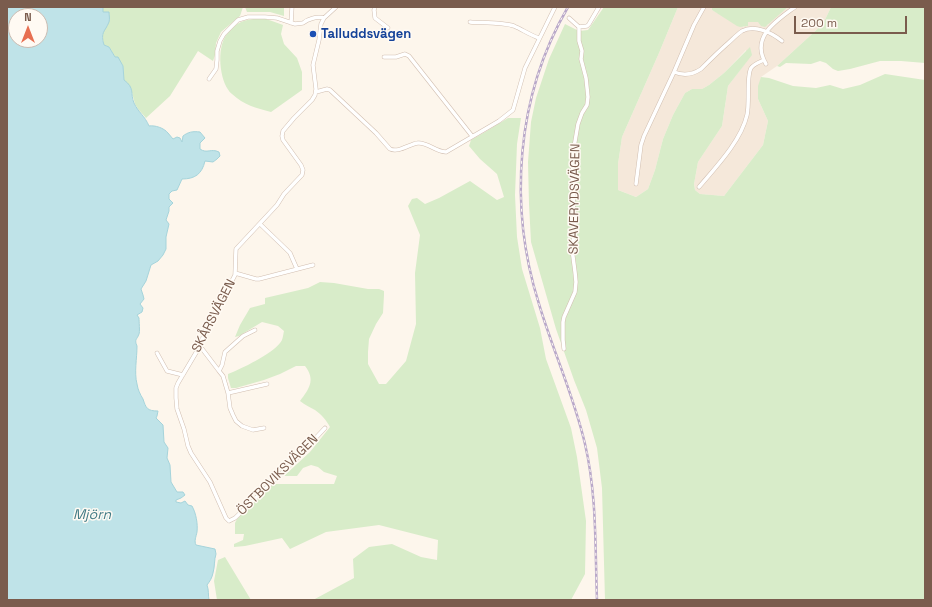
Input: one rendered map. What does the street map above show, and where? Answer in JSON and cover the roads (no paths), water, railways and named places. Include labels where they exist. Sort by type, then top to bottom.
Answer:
[{"type":"street","points":[[291,23],[292,7]]},
{"type":"street","points":[[336,7],[324,18],[321,24],[313,65],[316,92],[327,89],[330,90],[376,133],[387,147],[392,150],[419,143],[439,151],[446,152],[499,121],[513,110],[525,68],[555,7]]},
{"type":"street","points":[[375,7],[375,18],[388,28]]},
{"type":"street","points":[[569,18],[579,26],[587,26],[599,7]]},
{"type":"street","points":[[636,184],[641,145],[644,136],[694,25],[704,7]]},
{"type":"street","points":[[766,64],[761,49],[766,32],[774,23],[795,7]]},
{"type":"street","points":[[209,79],[216,69],[217,51],[220,41],[224,34],[238,20],[248,17],[270,17],[295,24],[303,23],[314,18],[324,18]]},
{"type":"street","points":[[470,22],[514,26],[532,36],[539,38]]},
{"type":"street","name":"SKAVERYDSVÄGEN","points":[[564,349],[563,322],[575,292],[576,282],[576,272],[572,249],[575,218],[573,205],[574,191],[572,184],[573,153],[578,124],[587,104],[588,97],[588,87],[581,59],[582,51],[579,41],[579,26]]},
{"type":"street","points":[[674,72],[687,75],[696,72],[741,32],[753,28],[766,32],[782,41]]},
{"type":"street","points":[[384,57],[396,57],[405,54],[408,56],[472,136]]},
{"type":"street","points":[[699,186],[729,149],[742,128],[747,114],[749,72],[754,65],[764,60]]},
{"type":"street","name":"SKÅRSVÄGEN","points":[[230,521],[227,520],[210,482],[188,446],[176,398],[178,384],[200,346],[207,326],[235,273],[236,249],[277,205],[284,194],[302,175],[303,168],[285,143],[282,136],[286,127],[312,100],[316,95],[316,92]]},
{"type":"street","points":[[260,224],[288,250],[297,269]]},
{"type":"street","points":[[235,273],[259,279],[313,265]]},
{"type":"street","points":[[219,371],[225,352],[243,336],[254,330]]},
{"type":"street","points":[[200,346],[219,371],[226,386],[230,408],[236,421],[242,426],[253,430],[264,428]]},
{"type":"street","points":[[157,353],[167,371],[183,375]]},
{"type":"street","points":[[228,392],[267,384]]},
{"type":"street","name":"ÖSTBOVIKSVÄGEN","points":[[230,521],[266,488],[325,428]]},
{"type":"water","name":"Mjörn","points":[[7,7],[103,7],[103,12],[109,12],[109,22],[103,35],[104,45],[109,47],[115,57],[118,57],[123,66],[124,80],[130,86],[137,109],[146,119],[149,126],[162,128],[173,139],[177,137],[180,138],[182,142],[183,136],[193,132],[200,132],[205,138],[200,143],[200,149],[219,152],[220,156],[217,159],[213,162],[205,161],[204,166],[197,175],[191,178],[182,179],[177,190],[172,191],[169,194],[169,199],[173,203],[169,207],[166,220],[169,224],[166,237],[166,249],[158,261],[151,265],[146,281],[141,289],[144,299],[140,304],[143,308],[142,312],[137,315],[139,318],[139,334],[136,341],[136,379],[138,388],[145,405],[151,410],[158,411],[156,418],[163,425],[164,442],[168,448],[167,458],[170,465],[171,482],[177,492],[183,492],[185,495],[176,500],[176,502],[181,503],[185,501],[188,505],[192,506],[196,515],[196,545],[215,549],[216,554],[214,570],[207,585],[209,600],[7,600]]},
{"type":"railway","points":[[568,7],[551,41],[537,77],[528,114],[522,152],[521,190],[523,229],[529,267],[539,304],[575,408],[589,463],[594,502],[597,600]]},
{"type":"place","name":"Talluddsvägen","points":[[313,34]]}]
